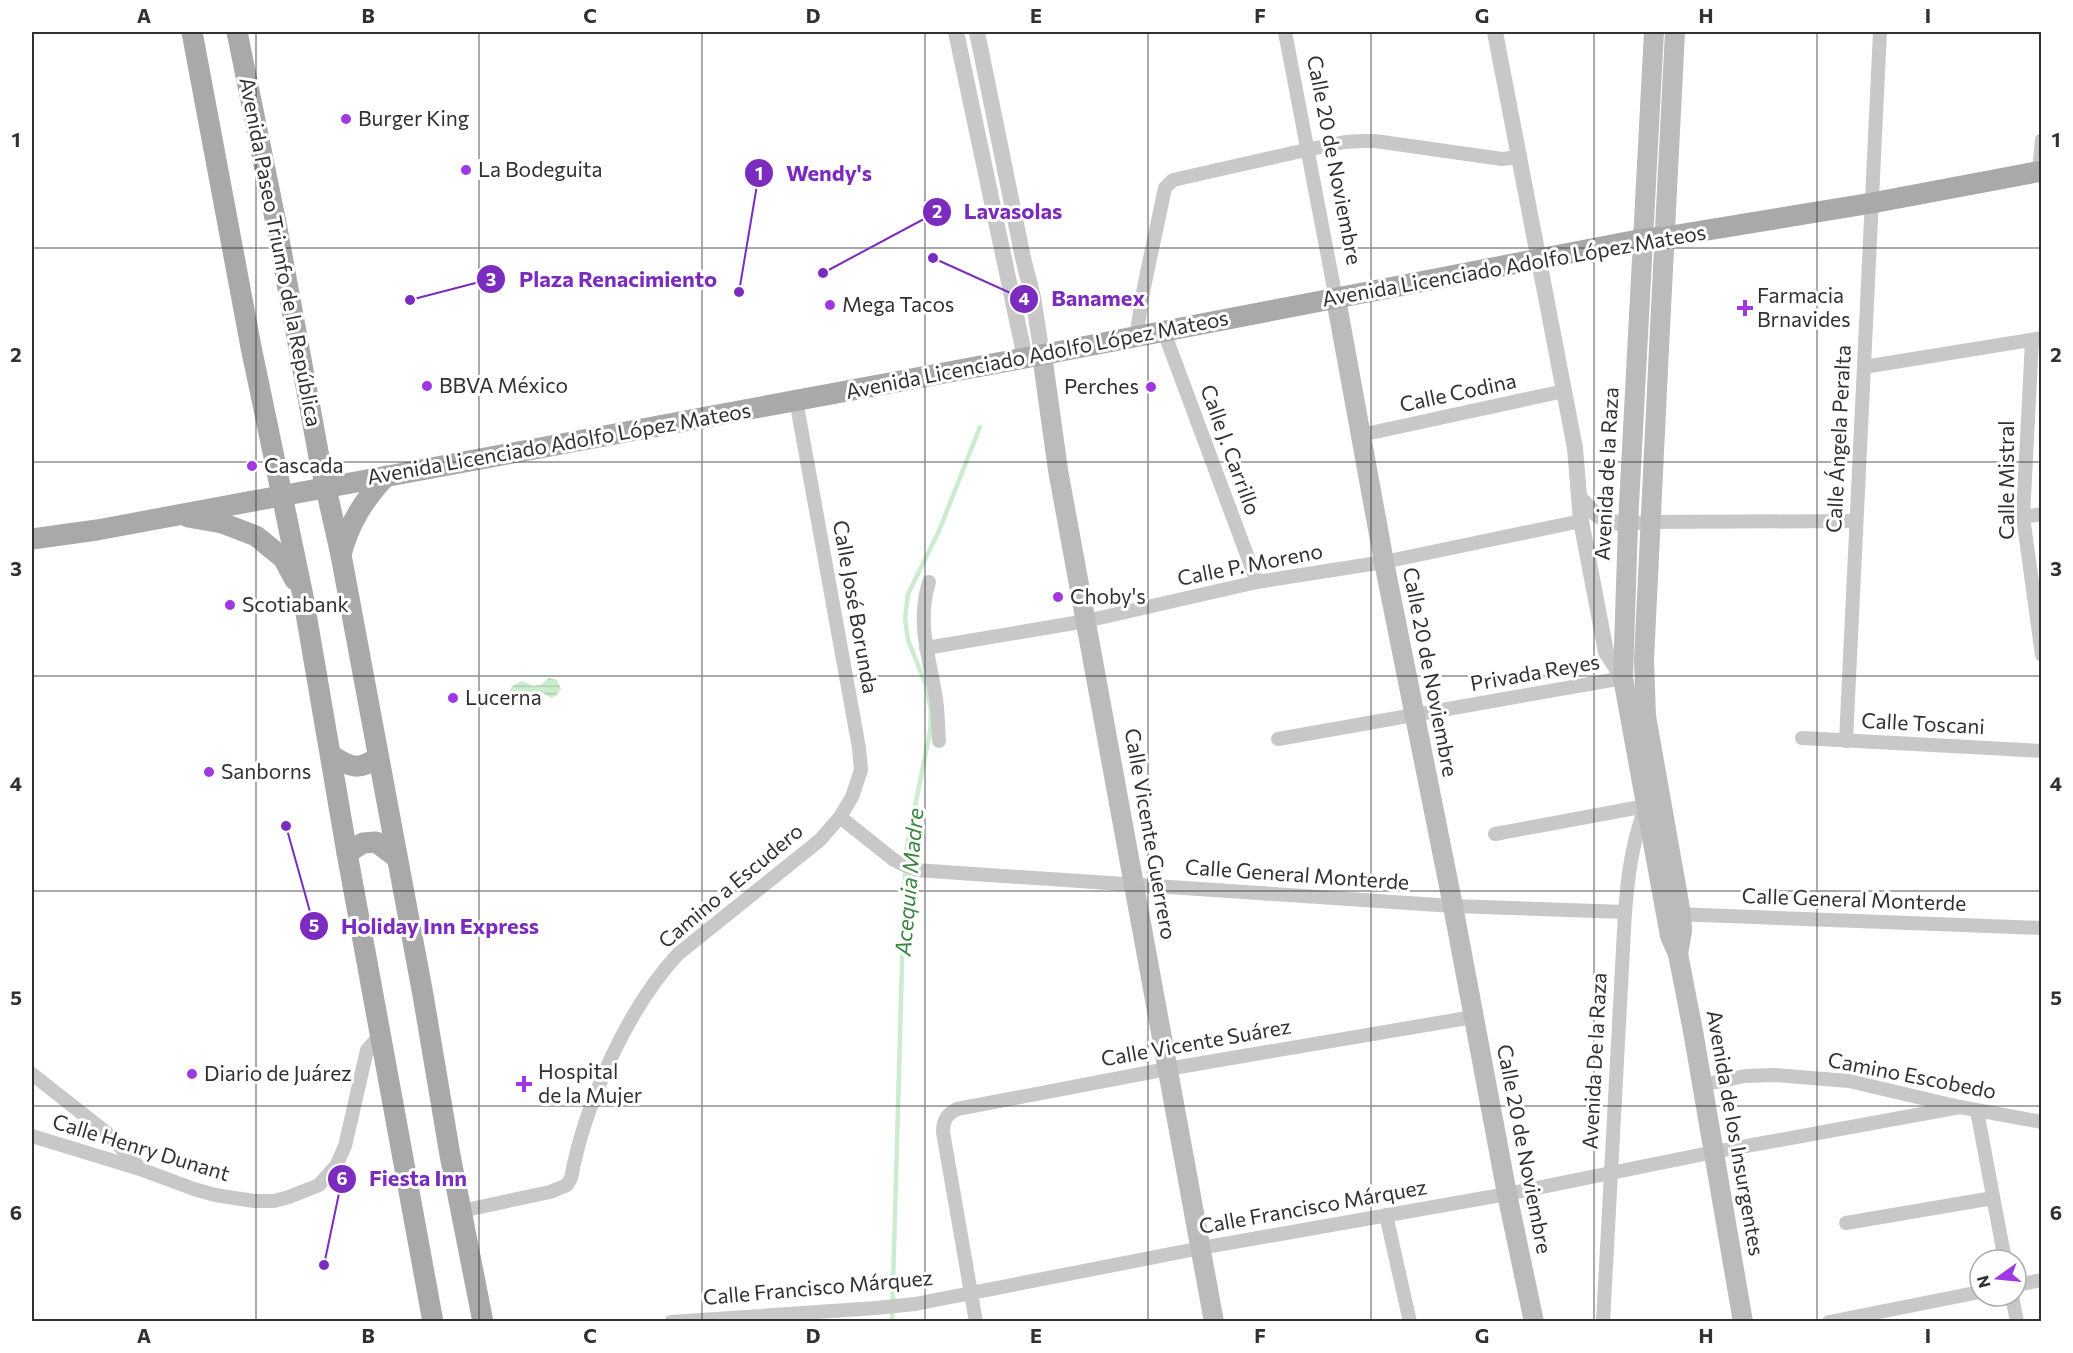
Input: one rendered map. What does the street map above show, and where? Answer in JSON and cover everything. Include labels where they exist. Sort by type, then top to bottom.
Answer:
[{"type":"main road","points":[[192,32],[253,358],[303,596],[347,853],[433,1322]]},
{"type":"main road","name":"Avenida Paseo Triunfo de la República","points":[[237,32],[341,555],[483,1322]]},
{"type":"main road","name":"Avenida de la Raza","points":[[1654,32],[1628,524],[1623,678],[1646,806],[1673,914]]},
{"type":"main road","points":[[1673,914],[1646,716],[1644,660],[1675,32]]},
{"type":"main road","name":"Avenida Licenciado Adolfo López Mateos","points":[[33,540],[1034,357],[1642,239],[1872,203],[2040,172]]},
{"type":"main road","name":"Calle 20 de Noviembre","points":[[1336,299],[1384,562],[1534,1322]]},
{"type":"main road","name":"Calle Vicente Guerrero","points":[[1034,357],[1058,470],[1214,1322]]},
{"type":"main road","points":[[341,555],[345,537],[355,517],[366,498],[386,476]]},
{"type":"main road","points":[[176,515],[222,523],[256,536],[283,558],[303,596]]},
{"type":"main road","points":[[331,755],[344,764],[357,767],[366,766],[378,757]]},
{"type":"main road","points":[[347,853],[363,843],[376,842],[396,857]]},
{"type":"main road","name":"Avenida de los Insurgentes","points":[[1673,914],[1682,931],[1678,954],[1743,1322]]},
{"type":"street","points":[[956,32],[1034,357]]},
{"type":"street","points":[[977,32],[1033,297],[1034,357]]},
{"type":"street","name":"Calle 20 de Noviembre","points":[[1285,32],[1336,299]]},
{"type":"street","points":[[1495,32],[1575,448],[1581,521],[1606,652],[1623,678]]},
{"type":"street","name":"Calle Ángela Peralta","points":[[1846,741],[1880,32]]},
{"type":"street","points":[[2040,172],[2042,140]]},
{"type":"street","points":[[1136,337],[1165,188],[1173,180],[1345,142],[1375,141],[1502,159],[1520,157]]},
{"type":"street","name":"Calle J. Carrillo","points":[[1164,332],[1257,582]]},
{"type":"street","points":[[1864,367],[2037,339]]},
{"type":"street","name":"Calle Mistral","points":[[2037,339],[2023,517],[2042,655]]},
{"type":"street","name":"Calle Codina","points":[[1361,435],[1564,391]]},
{"type":"street","name":"Calle José Borunda","points":[[796,400],[860,748],[861,770],[852,797],[840,817]]},
{"type":"street","points":[[1580,498],[1603,520],[1628,524],[1856,521]]},
{"type":"street","points":[[2023,517],[2042,514]]},
{"type":"street","name":"Calle P. Moreno","points":[[926,648],[1086,621],[1257,582],[1384,562],[1581,521]]},
{"type":"street","points":[[929,582],[924,600],[923,619],[926,648],[937,700],[939,741]]},
{"type":"street","name":"Privada Reyes","points":[[1278,739],[1623,678]]},
{"type":"street","name":"Calle Toscani","points":[[1802,738],[2042,751]]},
{"type":"street","points":[[1494,834],[1646,806]]},
{"type":"street","name":"Avenida De la Raza","points":[[1603,1322],[1609,1173],[1625,912],[1630,856],[1646,806]]},
{"type":"street","name":"Calle General Monterde","points":[[840,817],[894,860],[915,870],[1453,906],[1625,912]]},
{"type":"street","name":"Camino a Escudero","points":[[461,1211],[550,1192],[567,1185],[571,1178],[586,1118],[602,1080],[646,993],[678,954],[820,840],[840,817]]},
{"type":"street","name":"Calle General Monterde","points":[[1673,914],[2042,928]]},
{"type":"street","name":"Calle Vicente Suárez","points":[[972,1294],[943,1132],[945,1118],[957,1109],[1167,1069],[1473,1017]]},
{"type":"street","name":"Calle Henry Dunant","points":[[32,1136],[140,1168],[194,1189],[235,1199],[274,1201],[289,1197],[319,1185],[336,1166],[345,1146],[364,1057],[374,1040],[381,1034]]},
{"type":"street","points":[[32,1074],[107,1133],[140,1168]]},
{"type":"street","name":"Camino Escobedo","points":[[1702,1085],[1745,1076],[1775,1075],[1849,1081],[1960,1107],[2042,1122]]},
{"type":"street","name":"Calle Francisco Márquez","points":[[670,1322],[915,1304],[1201,1248],[1507,1194],[1714,1152],[1960,1107]]},
{"type":"street","points":[[1977,1110],[2004,1248]]},
{"type":"street","points":[[1846,1223],[1994,1198]]},
{"type":"street","points":[[1386,1215],[1410,1322]]},
{"type":"street","points":[[972,1294],[976,1322]]},
{"type":"street","points":[[1829,1322],[1968,1294]]},
{"type":"shaded area","points":[[549,678],[557,680],[561,689],[556,696],[551,698],[543,693],[525,702],[513,703],[510,689],[515,684],[523,681],[533,686],[542,684]]},
{"type":"waterway","name":"Acequia Madre","points":[[892,1322],[904,892],[907,846],[930,732],[931,711],[926,685],[908,640],[905,618],[908,594],[939,531],[980,427]]},
{"type":"place","name":"Burger King","points":[[346,119]]},
{"type":"place","name":"La Bodeguita","points":[[466,170]]},
{"type":"place","name":"Banamex","points":[[933,258]]},
{"type":"place","name":"Lavasolas","points":[[823,273]]},
{"type":"place","name":"Wendy's","points":[[739,292]]},
{"type":"place","name":"Plaza Renacimiento","points":[[410,300]]},
{"type":"place","name":"Mega Tacos","points":[[830,305]]},
{"type":"place","name":"Farmacia Brnavides","points":[[1745,308]]},
{"type":"place","name":"BBVA México","points":[[427,386]]},
{"type":"place","name":"Perches","points":[[1151,387]]},
{"type":"place","name":"Cascada","points":[[252,466]]},
{"type":"place","name":"Choby's","points":[[1058,597]]},
{"type":"place","name":"Scotiabank","points":[[230,605]]},
{"type":"place","name":"Lucerna","points":[[453,698]]},
{"type":"place","name":"Sanborns","points":[[209,772]]},
{"type":"place","name":"Holiday Inn Express","points":[[286,826]]},
{"type":"place","name":"Diario de Juárez","points":[[192,1074]]},
{"type":"place","name":"Hospital de la Mujer","points":[[524,1084]]},
{"type":"place","name":"Fiesta Inn","points":[[324,1265]]}]
